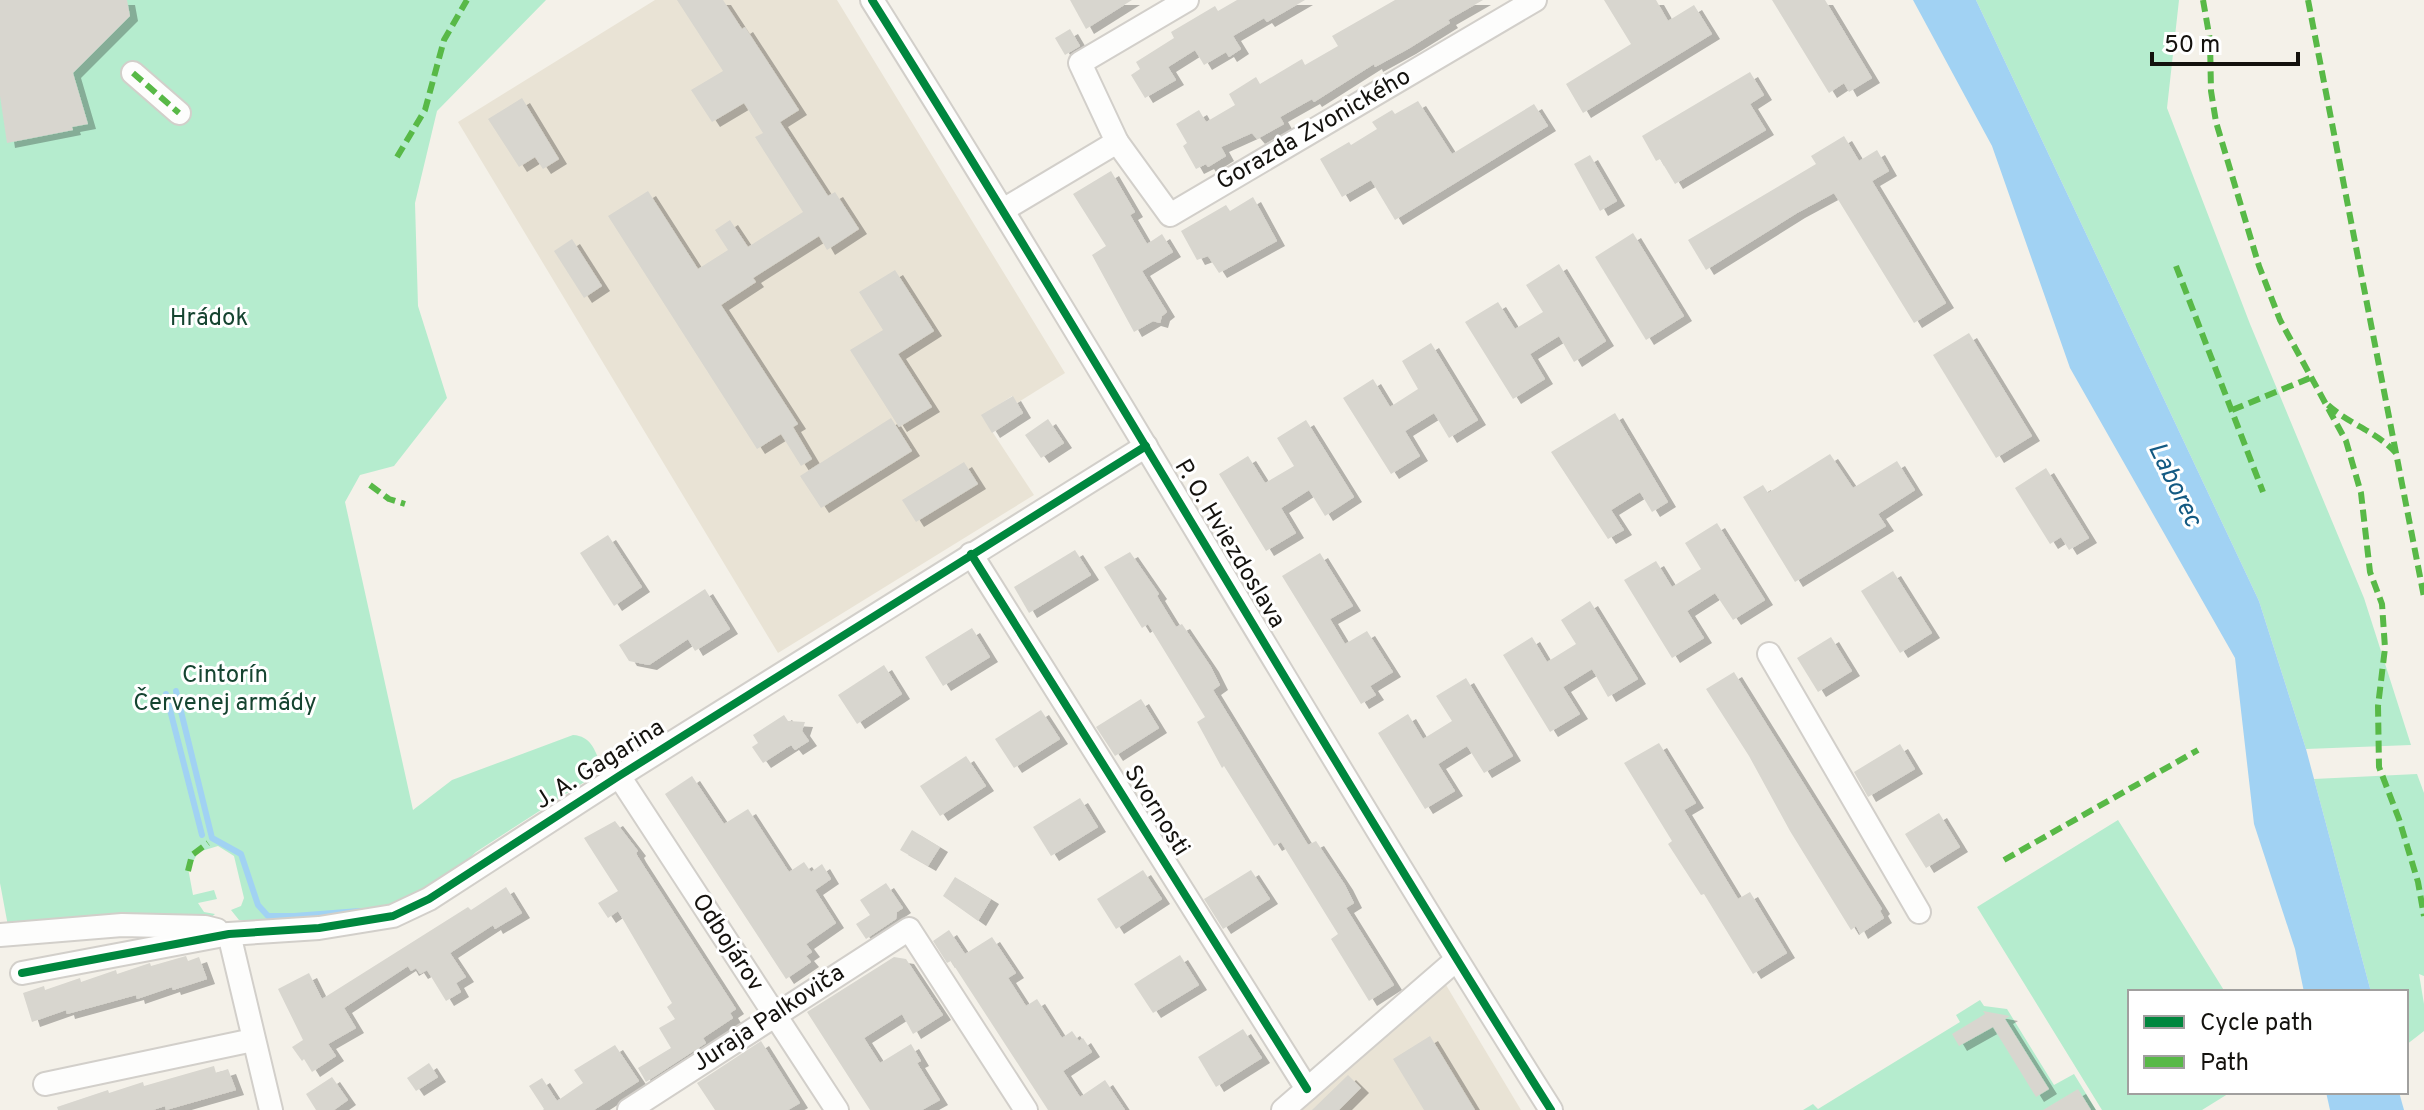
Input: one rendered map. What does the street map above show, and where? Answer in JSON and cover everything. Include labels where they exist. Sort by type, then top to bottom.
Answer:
[{"type":"street","name":"P. O. Hviezdoslava","points":[[872,0],[1003,210],[1456,960],[1551,1110]]},
{"type":"street","name":"Gorazda Zvonického","points":[[1187,0],[1080,63],[1117,142],[1170,215],[1535,0]]},
{"type":"street","points":[[133,73],[179,113]]},
{"type":"street","points":[[1003,210],[1117,142]]},
{"type":"street","name":"J. A. Gagarina","points":[[22,973],[229,934],[319,928],[393,916],[429,899],[619,776],[1146,446]]},
{"type":"street","name":"Svornosti","points":[[971,554],[1307,1089]]},
{"type":"street","points":[[1769,654],[1919,912]]},
{"type":"street","name":"Odbojárov","points":[[619,776],[837,1110]]},
{"type":"street","points":[[0,935],[122,925],[205,927],[229,934],[271,1110]]},
{"type":"street","name":"Juraja Palkoviča","points":[[640,1107],[909,929],[1026,1110]]},
{"type":"street","points":[[1283,1110],[1456,960]]},
{"type":"street","points":[[45,1084],[253,1040]]},
{"type":"shaded area","points":[[655,0],[837,0],[1065,373],[1017,403],[1012,396],[982,416],[1034,495],[778,653],[458,122]]},
{"type":"shaded area","points":[[1446,985],[1521,1110],[1301,1110]]},
{"type":"green space","points":[[0,0],[546,0],[437,111],[415,203],[418,306],[447,398],[394,466],[360,475],[345,502],[413,810],[452,780],[573,735],[589,742],[603,770],[476,852],[451,876],[381,910],[290,922],[239,920],[231,910],[241,906],[244,898],[234,856],[218,846],[198,852],[188,868],[193,895],[214,890],[217,899],[198,903],[204,912],[215,914],[209,919],[8,926],[0,883]]},
{"type":"green space","points":[[1976,0],[2179,0],[2167,108],[2250,324],[2364,598],[2411,745],[2306,749],[2259,601]]},
{"type":"green space","points":[[2417,774],[2424,793],[2424,976],[2419,974],[2424,1031],[2408,1043],[2408,990],[2370,990],[2314,779]]},
{"type":"green space","points":[[2118,820],[2224,990],[2128,990],[2128,1094],[2228,1094],[2202,1110],[2102,1110],[1977,907]]},
{"type":"green space","points":[[1980,1000],[1984,1006],[2007,1009],[2054,1085],[2074,1074],[2096,1110],[1803,1110],[1813,1104],[1818,1109],[1960,1022],[1956,1015]]},
{"type":"water","name":"Laborec","points":[[1913,0],[1976,0],[2259,601],[2306,749],[2370,990],[2304,990],[2295,949],[2254,824],[2235,658],[2070,368],[1992,146]]},
{"type":"water","points":[[2326,1094],[2400,1094],[2404,1110],[2330,1110]]},
{"type":"building","points":[[0,0],[127,0],[130,16],[73,73],[88,124],[72,127],[73,130],[7,143],[0,96]]},
{"type":"building","points":[[677,0],[723,0],[742,29],[745,27],[799,110],[780,122],[828,196],[835,192],[859,229],[827,250],[819,236],[753,278],[756,282],[721,305],[798,424],[793,427],[812,459],[801,466],[781,434],[757,449],[608,216],[648,191],[698,269],[728,250],[715,230],[730,220],[748,247],[803,212],[755,137],[763,133],[744,103],[712,122],[691,90],[723,71]]},
{"type":"building","points":[[1070,0],[1132,0],[1086,29]]},
{"type":"building","points":[[1237,0],[1305,0],[1267,22],[1264,18],[1233,36],[1241,49],[1229,57],[1226,52],[1204,65],[1195,50],[1168,67],[1176,80],[1145,98],[1131,75],[1140,69],[1136,62],[1174,38],[1171,32],[1215,6],[1218,11]]},
{"type":"building","points":[[1395,0],[1483,0],[1408,49],[1375,67],[1374,64],[1314,102],[1312,99],[1280,117],[1284,124],[1257,139],[1252,133],[1221,147],[1226,156],[1208,167],[1206,164],[1196,169],[1183,146],[1187,143],[1176,124],[1199,110],[1206,122],[1235,105],[1229,94],[1256,77],[1260,84],[1302,59],[1305,65],[1338,46],[1332,36]]},
{"type":"building","points":[[1604,0],[1656,0],[1668,21],[1694,5],[1712,34],[1583,113],[1566,84],[1631,44]]},
{"type":"building","points":[[1772,0],[1825,0],[1872,78],[1849,92],[1844,83],[1829,93]]},
{"type":"building","points":[[1070,29],[1080,46],[1065,55],[1055,38]]},
{"type":"building","points":[[1750,72],[1764,95],[1750,104],[1766,130],[1675,184],[1660,159],[1656,161],[1642,136]]},
{"type":"building","points":[[522,98],[559,159],[543,169],[535,157],[519,167],[488,119]]},
{"type":"building","points":[[1418,101],[1452,154],[1534,104],[1548,126],[1395,220],[1371,180],[1342,197],[1320,159],[1377,129],[1372,122],[1392,110],[1395,114]]},
{"type":"building","points":[[1844,136],[1859,161],[1877,150],[1889,171],[1872,181],[1946,303],[1914,323],[1834,193],[1706,270],[1688,240],[1816,164],[1811,156]]},
{"type":"building","points":[[1590,155],[1617,201],[1600,211],[1574,164]]},
{"type":"building","points":[[1111,171],[1135,212],[1130,215],[1147,244],[1162,234],[1173,252],[1142,271],[1167,312],[1160,323],[1153,321],[1134,332],[1092,255],[1106,246],[1073,194]]},
{"type":"building","points":[[1253,197],[1277,241],[1219,273],[1208,256],[1197,260],[1181,231],[1226,205],[1230,211]]},
{"type":"building","points":[[1633,233],[1684,316],[1646,340],[1595,257]]},
{"type":"building","points":[[572,239],[602,286],[584,298],[554,251]]},
{"type":"building","points":[[1559,264],[1606,341],[1574,362],[1559,336],[1530,354],[1545,379],[1513,399],[1465,322],[1498,302],[1515,329],[1543,312],[1526,285]]},
{"type":"building","points":[[895,270],[934,331],[898,354],[932,407],[899,427],[850,350],[883,330],[859,292]]},
{"type":"building","points":[[1969,333],[2032,436],[1996,458],[1933,355]]},
{"type":"building","points":[[1431,343],[1478,420],[1449,438],[1434,413],[1405,431],[1420,456],[1391,474],[1343,398],[1373,379],[1390,407],[1418,389],[1402,361]]},
{"type":"building","points":[[1013,396],[1023,413],[992,433],[981,415]]},
{"type":"building","points":[[1615,413],[1668,502],[1652,512],[1640,492],[1611,510],[1624,530],[1608,539],[1551,452]]},
{"type":"building","points":[[891,418],[912,451],[821,508],[800,476]]},
{"type":"building","points":[[1048,419],[1064,443],[1041,458],[1025,435]]},
{"type":"building","points":[[1306,420],[1354,497],[1325,516],[1309,490],[1281,508],[1296,533],[1266,551],[1219,474],[1248,456],[1265,483],[1294,466],[1277,438]]},
{"type":"building","points":[[1830,454],[1853,488],[1897,461],[1915,490],[1878,514],[1886,526],[1795,582],[1743,497],[1763,485],[1768,493]]},
{"type":"building","points":[[964,462],[978,484],[916,522],[902,500]]},
{"type":"building","points":[[2046,468],[2089,538],[2069,550],[2061,537],[2050,544],[2015,488]]},
{"type":"building","points":[[1717,523],[1765,600],[1733,620],[1715,593],[1687,611],[1704,638],[1672,658],[1624,580],[1656,561],[1672,587],[1701,569],[1685,543]]},
{"type":"building","points":[[608,535],[642,587],[614,606],[580,553]]},
{"type":"building","points":[[1075,550],[1091,575],[1029,613],[1014,587]]},
{"type":"building","points":[[1130,552],[1159,594],[1157,596],[1176,627],[1182,624],[1211,667],[1220,685],[1213,690],[1308,845],[1316,841],[1345,885],[1354,903],[1346,908],[1394,985],[1369,1001],[1331,939],[1338,934],[1281,842],[1274,846],[1224,766],[1222,768],[1197,722],[1205,717],[1148,624],[1142,628],[1104,567]]},
{"type":"building","points":[[1320,553],[1353,606],[1330,619],[1345,644],[1367,631],[1393,672],[1370,686],[1376,695],[1361,704],[1282,576]]},
{"type":"building","points":[[1893,571],[1932,633],[1900,653],[1861,591]]},
{"type":"building","points":[[705,589],[730,629],[695,651],[688,639],[649,665],[629,661],[619,645]]},
{"type":"building","points":[[1590,601],[1638,679],[1608,697],[1592,669],[1563,687],[1580,714],[1550,732],[1503,655],[1532,637],[1547,662],[1576,644],[1561,620]]},
{"type":"building","points":[[972,628],[990,657],[943,686],[925,657]]},
{"type":"building","points":[[1831,637],[1852,671],[1818,692],[1797,658]]},
{"type":"building","points":[[884,665],[902,694],[857,724],[838,695]]},
{"type":"building","points":[[1734,672],[1882,909],[1884,918],[1860,934],[1856,926],[1851,930],[1706,689]]},
{"type":"building","points":[[1466,678],[1513,756],[1484,773],[1467,746],[1438,764],[1455,791],[1425,809],[1378,733],[1408,714],[1423,739],[1452,721],[1436,696]]},
{"type":"building","points":[[1141,699],[1159,728],[1115,756],[1096,727]]},
{"type":"building","points":[[1041,710],[1060,739],[1014,768],[995,739]]},
{"type":"building","points":[[784,715],[788,721],[805,722],[802,731],[809,741],[795,750],[791,745],[763,763],[752,747],[758,743],[753,735]]},
{"type":"building","points":[[1659,743],[1696,803],[1684,810],[1738,899],[1750,892],[1787,953],[1753,974],[1704,894],[1701,895],[1668,844],[1672,841],[1624,763]]},
{"type":"building","points":[[1900,744],[1915,769],[1868,797],[1854,772]]},
{"type":"building","points":[[966,756],[986,786],[940,816],[920,786]]},
{"type":"building","points":[[692,776],[724,824],[748,809],[789,872],[804,862],[811,872],[822,864],[831,879],[815,890],[836,923],[806,944],[812,952],[806,956],[811,962],[786,979],[665,794]]},
{"type":"building","points":[[1080,798],[1098,827],[1051,856],[1033,827]]},
{"type":"building","points":[[1939,813],[1960,847],[1926,868],[1905,834]]},
{"type":"building","points":[[615,821],[638,851],[638,857],[736,1009],[730,1013],[733,1018],[703,1038],[706,1043],[646,1082],[638,1068],[671,1048],[659,1028],[675,1019],[667,1007],[672,1003],[618,911],[608,918],[598,903],[618,891],[584,838]]},
{"type":"building","points":[[912,830],[940,847],[928,866],[900,850]]},
{"type":"building","points":[[1143,870],[1162,899],[1116,929],[1097,899]]},
{"type":"building","points":[[1251,870],[1270,899],[1223,929],[1204,899]]},
{"type":"building","points":[[955,877],[991,899],[978,921],[943,896]]},
{"type":"building","points":[[886,883],[903,908],[897,912],[896,919],[866,939],[856,924],[870,915],[860,900]]},
{"type":"building","points":[[506,887],[522,913],[495,929],[493,925],[450,953],[466,977],[456,983],[461,992],[446,1001],[427,970],[420,974],[416,968],[411,971],[408,966],[344,1008],[356,1028],[328,1044],[336,1056],[312,1072],[304,1059],[302,1061],[292,1047],[303,1040],[278,989],[309,973],[322,999],[468,907],[471,910]]},
{"type":"building","points":[[949,930],[965,954],[992,937],[1016,973],[1008,978],[1026,1006],[1037,999],[1062,1038],[1072,1031],[1079,1041],[1083,1038],[1092,1052],[1063,1071],[1080,1097],[1105,1080],[1125,1110],[1048,1110],[951,961],[947,963],[933,941]]},
{"type":"building","points":[[1180,955],[1199,985],[1153,1013],[1134,984]]},
{"type":"building","points":[[186,956],[188,961],[199,957],[207,979],[137,999],[136,995],[67,1014],[66,1010],[32,1022],[23,993]]},
{"type":"building","points":[[894,957],[906,959],[943,1015],[913,1034],[902,1014],[864,1038],[880,1063],[911,1044],[921,1061],[917,1063],[940,1100],[922,1110],[870,1110],[807,1012]]},
{"type":"building","points":[[1983,1011],[2010,1016],[2005,1019],[2049,1089],[2036,1097],[1993,1027],[1959,1046],[1952,1034],[1985,1014]]},
{"type":"building","points":[[1243,1029],[1262,1058],[1216,1087],[1198,1057]]},
{"type":"building","points":[[1430,1036],[1475,1110],[1424,1110],[1393,1059]]},
{"type":"building","points":[[761,1041],[800,1103],[788,1110],[715,1110],[697,1083]]},
{"type":"building","points":[[615,1045],[639,1081],[594,1110],[543,1110],[529,1086],[542,1078],[557,1101],[583,1083],[574,1070]]},
{"type":"building","points":[[429,1063],[438,1077],[416,1091],[407,1078]]},
{"type":"building","points":[[214,1066],[216,1073],[228,1069],[236,1090],[166,1110],[165,1106],[153,1110],[58,1110],[57,1107],[108,1090],[109,1093],[143,1082],[144,1086]]},
{"type":"building","points":[[1348,1075],[1361,1088],[1339,1110],[1312,1110]]},
{"type":"building","points":[[332,1077],[348,1100],[334,1110],[316,1110],[306,1094]]},
{"type":"building","points":[[2078,1089],[2091,1110],[2043,1110]]},
{"type":"waterway","points":[[176,691],[212,838],[241,854],[258,905],[268,916],[359,911]]},
{"type":"waterway","points":[[166,694],[202,835]]},
{"type":"marked path","points":[[397,157],[425,110],[444,40],[467,0]]},
{"type":"marked path","points":[[2203,0],[2210,40],[2211,91],[2216,122],[2259,266],[2280,320],[2346,441],[2361,493],[2370,572],[2382,604],[2385,648],[2378,706],[2379,767],[2399,819],[2418,882],[2424,916]]},
{"type":"marked path","points":[[2308,0],[2424,597]]},
{"type":"marked path","points":[[133,73],[179,113]]},
{"type":"marked path","points":[[2176,266],[2263,492]]},
{"type":"marked path","points":[[2232,410],[2310,378]]},
{"type":"marked path","points":[[2328,405],[2396,453]]},
{"type":"marked path","points":[[370,485],[389,499],[405,504]]},
{"type":"marked path","points":[[2004,860],[2198,750]]},
{"type":"marked path","points":[[188,871],[192,855],[208,843]]},
{"type":"cycle path","points":[[872,0],[1551,1110]]},
{"type":"cycle path","points":[[22,973],[229,934],[319,928],[393,916],[429,899],[619,776],[1146,446]]},
{"type":"cycle path","points":[[971,554],[1307,1089]]},
{"type":"park label","name":"Hrádok","points":[[209,319]]},
{"type":"park label","name":"Cintorín Červenej armády","points":[[225,690]]}]
